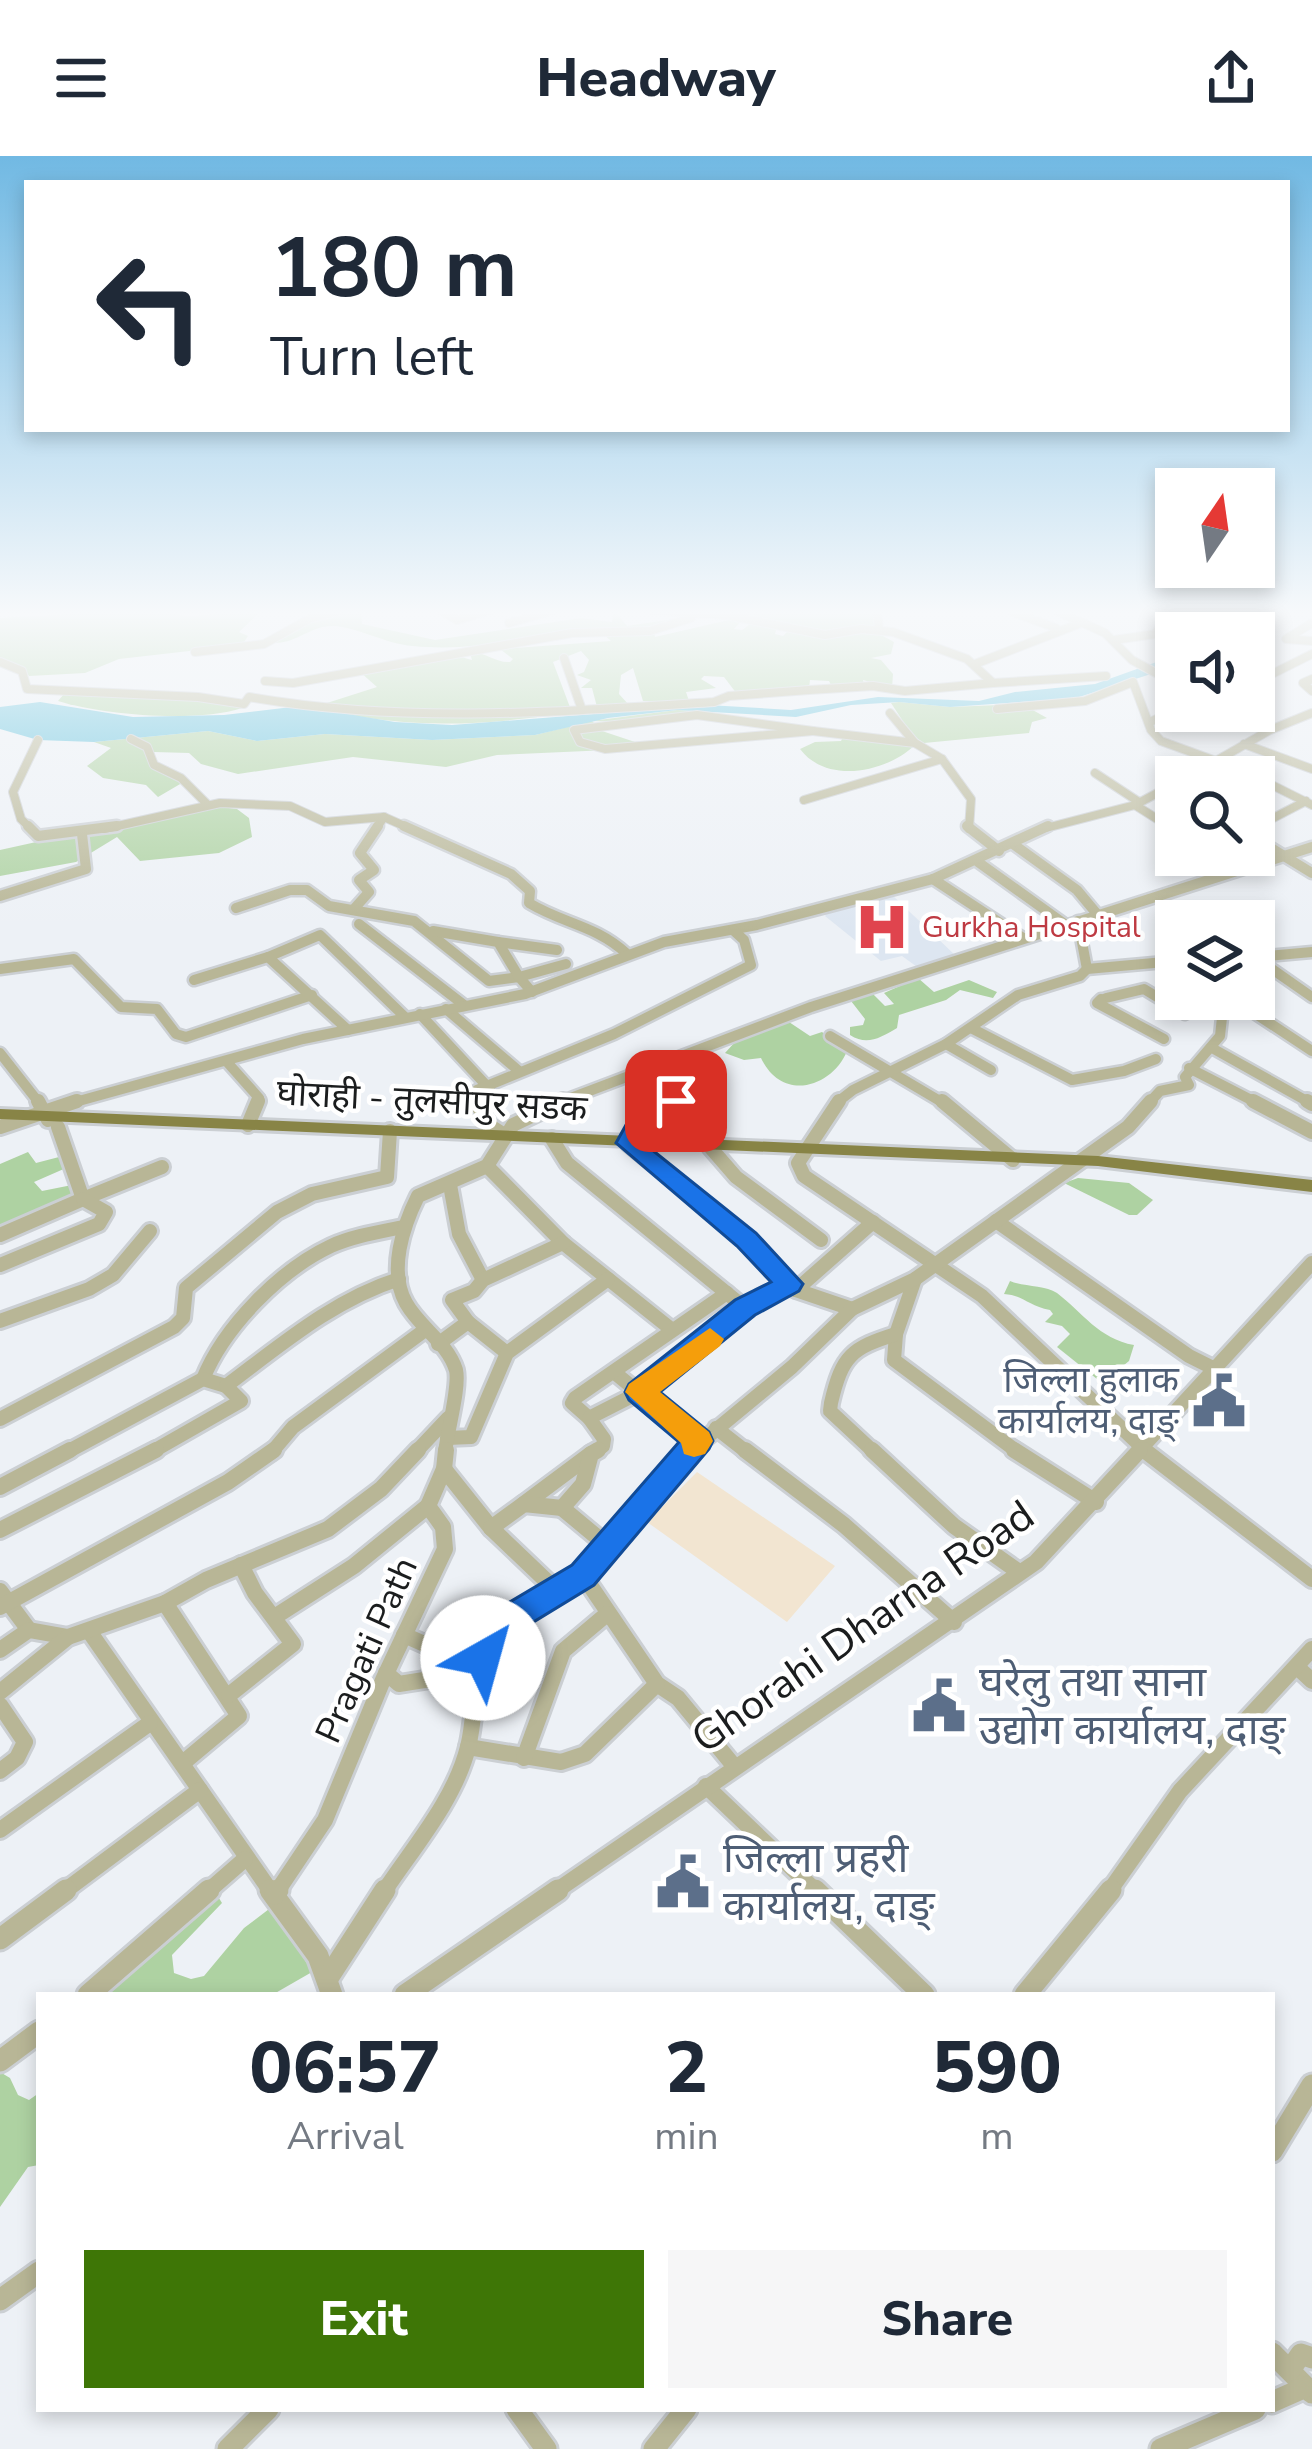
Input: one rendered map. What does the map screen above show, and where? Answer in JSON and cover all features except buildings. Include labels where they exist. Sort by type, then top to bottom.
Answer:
[{"type":"main road","name":"घोराही - तुलसीपुर सडक","points":[[0,1114],[1076,1164],[1098,1161],[1312,1186]]},
{"type":"main road","name":"घोराही - तुलसीपुर सडक","points":[[1076,1164],[1096,1172],[1312,1196]]},
{"type":"street","points":[[670,717],[574,730],[580,742],[605,749],[812,731]]},
{"type":"street","points":[[712,717],[915,743]]},
{"type":"street","points":[[893,717],[915,743],[941,759],[973,804],[967,828],[999,851]]},
{"type":"street","points":[[1148,717],[1161,741],[1204,756]]},
{"type":"street","points":[[1226,756],[1303,717]]},
{"type":"street","points":[[1150,722],[1155,720]]},
{"type":"street","points":[[131,739],[146,747],[154,765],[182,778],[208,805]]},
{"type":"street","points":[[38,740],[13,792],[21,819],[38,836],[82,834],[208,805],[290,806],[325,822],[384,818],[511,874],[530,891],[529,902],[540,911],[600,930],[626,953]]},
{"type":"street","points":[[1244,744],[1312,769]]},
{"type":"street","points":[[804,800],[941,759]]},
{"type":"street","points":[[1095,773],[1155,816]]},
{"type":"street","points":[[1275,785],[1307,798]]},
{"type":"street","points":[[0,1127],[59,1119],[121,1087],[348,1030],[532,992],[626,953],[932,879],[1054,824],[1137,803],[1155,794]]},
{"type":"street","points":[[1275,816],[1307,798]]},
{"type":"street","points":[[353,910],[369,892],[359,880],[374,870],[359,853],[384,818]]},
{"type":"street","points":[[0,896],[86,869],[82,834]]},
{"type":"street","points":[[1013,844],[1077,890],[1097,914]]},
{"type":"street","points":[[1275,858],[1312,848]]},
{"type":"street","points":[[1275,852],[1312,873]]},
{"type":"street","points":[[978,862],[1072,923],[1083,972],[1106,998]]},
{"type":"street","points":[[276,1616],[354,1566],[428,1506],[444,1469],[448,1418],[458,1377],[449,1355],[406,1303],[399,1279],[403,1227],[418,1196],[487,1166],[513,1125],[549,1106],[811,1007],[1215,876]]},
{"type":"street","points":[[932,879],[1023,938]]},
{"type":"street","points":[[236,908],[301,888],[322,904],[414,921],[488,981],[566,964]]},
{"type":"street","points":[[359,924],[464,1005]]},
{"type":"street","points":[[428,930],[556,950]]},
{"type":"street","points":[[506,1136],[490,1126],[472,1098],[486,1085],[614,1034],[644,1015],[737,975],[751,965],[751,954],[733,930]]},
{"type":"street","points":[[194,980],[320,935],[405,1017]]},
{"type":"street","points":[[498,942],[532,992]]},
{"type":"street","points":[[1275,957],[1312,952]]},
{"type":"street","points":[[268,957],[348,1030]]},
{"type":"street","points":[[0,968],[74,958],[121,1007],[157,1009],[176,1034],[186,1037],[312,995]]},
{"type":"street","points":[[1155,963],[1083,972],[1018,995],[946,1044],[834,1105],[798,1163],[804,1176],[982,1296],[1141,1447],[1312,1580]]},
{"type":"street","points":[[1275,972],[1312,997]]},
{"type":"street","points":[[1155,996],[1144,989],[1097,1003],[1164,1040]]},
{"type":"street","points":[[446,1009],[519,1071]]},
{"type":"street","points":[[420,1014],[486,1085]]},
{"type":"street","points":[[89,1631],[150,1723],[184,1762],[245,1859],[275,1894],[330,1987],[448,1793],[468,1748],[476,1682],[498,1627],[583,1575],[698,1441],[792,1367],[852,1309],[915,1279],[1128,1127],[1160,1091],[1186,1088],[1190,1068],[1212,1048],[1225,1020]]},
{"type":"street","points":[[1263,1020],[1312,1051]]},
{"type":"street","points":[[971,1028],[1072,1080],[1107,1077],[1156,1059]]},
{"type":"street","points":[[451,1045],[476,1036]]},
{"type":"street","points":[[830,1036],[896,1071],[956,1111],[1013,1160]]},
{"type":"street","points":[[946,1044],[991,1070]]},
{"type":"street","points":[[1212,1048],[1312,1104]]},
{"type":"street","points":[[0,1053],[19,1071],[26,1090],[59,1119],[83,1198],[106,1212],[99,1224],[0,1265]]},
{"type":"street","points":[[227,1062],[259,1098],[248,1125]]},
{"type":"street","points":[[1190,1068],[1312,1132]]},
{"type":"street","points":[[708,1076],[639,1121],[628,1143],[747,1240],[793,1287],[852,1309]]},
{"type":"street","points":[[0,1419],[174,1327],[183,1318],[186,1288],[277,1212],[312,1194],[387,1177],[391,1172],[389,1131]]},
{"type":"street","points":[[553,1139],[567,1162],[745,1308]]},
{"type":"street","points":[[710,1147],[736,1177],[821,1240]]},
{"type":"street","points":[[487,1166],[563,1243],[671,1329]]},
{"type":"street","points":[[0,1235],[162,1167]]},
{"type":"street","points":[[450,1185],[458,1234],[483,1280]]},
{"type":"street","points":[[996,1221],[1189,1356],[1217,1370]]},
{"type":"street","points":[[590,1418],[640,1392],[745,1308],[793,1287],[873,1222]]},
{"type":"street","points":[[203,1379],[208,1360],[277,1285],[323,1250],[403,1227]]},
{"type":"street","points":[[0,1322],[89,1289],[132,1256],[150,1231]]},
{"type":"street","points":[[507,1353],[467,1322],[452,1300],[474,1291],[483,1280],[563,1243]]},
{"type":"street","name":"Ghorahi Dharna Road","points":[[409,1992],[1036,1562],[1312,1262]]},
{"type":"street","points":[[226,1386],[330,1311],[399,1279]]},
{"type":"street","points":[[447,1438],[471,1437],[507,1353],[608,1279]]},
{"type":"street","points":[[915,1279],[896,1334],[894,1360],[1010,1447],[1096,1502]]},
{"type":"street","points":[[491,1528],[603,1446],[604,1438],[590,1418],[572,1403],[727,1293]]},
{"type":"street","points":[[438,1344],[467,1322]]},
{"type":"street","points":[[68,1637],[29,1630],[2,1600],[228,1482],[270,1454],[292,1427],[425,1330]]},
{"type":"street","points":[[896,1334],[867,1341],[854,1352],[842,1369],[830,1411],[954,1526],[1019,1572]]},
{"type":"street","points":[[615,1373],[698,1441]]},
{"type":"street","points":[[0,1487],[203,1379],[226,1386],[241,1401],[0,1530]]},
{"type":"street","points":[[0,1691],[68,1637],[165,1603],[343,1519],[385,1485],[448,1418]]},
{"type":"street","points":[[716,1428],[844,1525],[954,1622]]},
{"type":"street","points":[[562,1508],[590,1476],[591,1454]]},
{"type":"street","points":[[444,1469],[491,1528],[557,1591]]},
{"type":"street","points":[[524,1504],[562,1508],[609,1546]]},
{"type":"street","name":"Pragati Path","points":[[275,1894],[325,1820],[386,1672],[446,1549],[443,1527],[428,1506]]},
{"type":"street","points":[[229,1695],[293,1644],[255,1593],[242,1565]]},
{"type":"street","points":[[583,1575],[657,1684],[678,1698],[734,1766]]},
{"type":"street","points":[[165,1603],[238,1710],[235,1723],[184,1762]]},
{"type":"street","points":[[524,1758],[563,1652],[607,1614]]},
{"type":"street","points":[[0,1650],[29,1630]]},
{"type":"street","points":[[404,1635],[456,1658],[483,1658]]},
{"type":"street","points":[[1028,1992],[1089,1921],[1180,1791],[1305,1674],[1312,1649]]},
{"type":"street","points":[[386,1672],[399,1684],[443,1677],[483,1658]]},
{"type":"street","points":[[443,1677],[476,1682]]},
{"type":"street","points":[[468,1748],[561,1762],[585,1754],[657,1684]]},
{"type":"street","points":[[0,1705],[25,1742],[25,1750],[0,1771]]},
{"type":"street","points":[[0,1830],[150,1723]]},
{"type":"street","points":[[706,1786],[921,1992]]},
{"type":"street","points":[[0,1939],[200,1790]]},
{"type":"street","points":[[91,1992],[245,1859]]},
{"type":"street","points":[[0,2061],[36,2034]]},
{"type":"street","points":[[1275,2146],[1312,2085]]},
{"type":"street","points":[[0,2300],[36,2274]]},
{"type":"street","points":[[1275,2399],[1299,2372]]},
{"type":"street","points":[[228,2449],[265,2412]]},
{"type":"street","points":[[519,2412],[546,2449]]},
{"type":"street","points":[[654,2449],[684,2412]]},
{"type":"street","points":[[1161,2449],[1248,2412]]},
{"type":"shaded area","name":"Gurkha Hospital","points":[[891,894],[957,957],[920,969],[902,956],[881,961],[825,916],[830,910]]},
{"type":"shaded area","points":[[697,1472],[835,1566],[787,1622],[647,1522]]},
{"type":"green space","points":[[364,717],[534,717],[445,724]]},
{"type":"green space","points":[[669,717],[592,721],[602,731],[653,748],[497,755],[446,767],[353,757],[238,774],[201,764],[189,753],[154,752],[156,764],[187,780],[158,797],[146,785],[103,778],[87,766],[111,748],[94,742],[208,731],[257,741],[325,734],[432,740],[535,735],[591,721]]},
{"type":"green space","points":[[900,717],[1047,718],[1032,722],[1029,733],[924,743]]},
{"type":"green space","points":[[844,735],[915,745],[889,762],[857,771],[825,767],[800,749],[815,742],[841,741]]},
{"type":"green space","points":[[204,805],[237,809],[249,818],[252,837],[219,853],[140,861],[117,837],[76,862],[0,876],[0,850]]},
{"type":"green space","points":[[918,978],[934,992],[969,980],[997,992],[993,998],[960,990],[946,1000],[899,1015],[897,1028],[879,1038],[862,1040],[850,1035],[850,1027],[863,1025],[865,1019],[851,1001],[873,994],[885,1006],[894,1004],[884,993]]},
{"type":"green space","points":[[789,1022],[810,1036],[822,1032],[847,1051],[819,1081],[794,1085],[770,1072],[761,1058],[744,1060],[725,1053],[735,1042]]},
{"type":"green space","points":[[28,1152],[36,1163],[59,1157],[66,1168],[34,1182],[42,1191],[72,1185],[74,1197],[0,1234],[0,1164]]},
{"type":"green space","points":[[1078,1178],[1129,1183],[1153,1200],[1137,1215],[1129,1215],[1064,1183]]},
{"type":"green space","points":[[1010,1281],[1057,1293],[1101,1331],[1134,1345],[1129,1361],[1102,1383],[1057,1347],[1070,1334],[1062,1326],[1045,1322],[1053,1314],[1050,1310],[1004,1294]]},
{"type":"green space","points":[[217,1895],[222,1903],[172,1955],[174,1973],[191,1979],[204,1976],[244,1928],[273,1906],[312,1972],[277,1992],[98,1992]]},
{"type":"green space","points":[[0,2072],[10,2078],[18,2095],[29,2100],[36,2095],[36,2166],[28,2167],[0,2207]]},
{"type":"water","points":[[0,717],[365,717],[452,725],[617,717],[535,735],[432,740],[325,734],[257,741],[208,731],[94,742],[38,740],[0,729]]},
{"type":"slow traffic","points":[[694,1445],[698,1441],[640,1392],[710,1339]]},
{"type":"place","name":"Gurkha Hospital","points":[[882,927]]},
{"type":"place","name":"जिल्ला हुलाक कार्यालय, दाङ्","points":[[1219,1401]]},
{"type":"place","name":"घरेलु तथा साना उद्योग कार्यालय, दाङ्","points":[[939,1706]]},
{"type":"place","name":"जिल्ला प्रहरी कार्यालय, दाङ्","points":[[683,1882]]},
{"type":"route","points":[[483,1658],[498,1627],[583,1575],[698,1441],[640,1392],[760,1297],[789,1284],[747,1240],[628,1143],[639,1121],[676,1101]]}]
